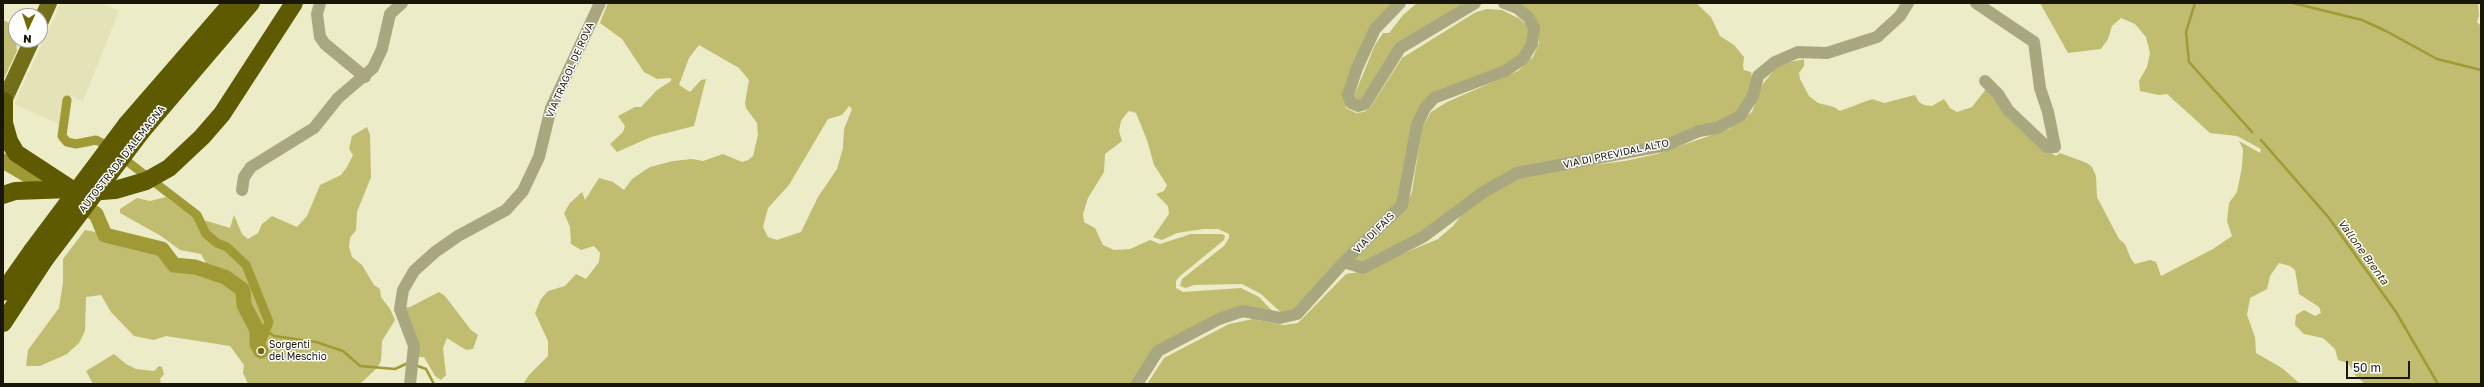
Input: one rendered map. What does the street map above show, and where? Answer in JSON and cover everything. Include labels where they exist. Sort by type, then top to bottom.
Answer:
[{"type":"highway","name":"AUTOSTRADA D'ALEMAGNA","points":[[3,292],[39,255],[134,128],[232,3]]},
{"type":"highway","name":"AUTOSTRADA D'ALEMAGNA","points":[[134,128],[251,3]]},
{"type":"highway","points":[[7,191],[71,189],[89,192],[115,190],[146,181],[169,168],[202,137],[222,114],[294,3]]},
{"type":"highway","points":[[4,102],[4,123],[9,140],[9,152],[71,189]]},
{"type":"highway","name":"AUTOSTRADA D'ALEMAGNA","points":[[3,323],[39,255]]},
{"type":"main road","points":[[4,102],[28,48]]},
{"type":"street","points":[[320,3],[316,14],[320,37],[325,44],[365,77]]},
{"type":"street","points":[[242,190],[244,177],[251,167],[314,128],[338,98],[365,77],[373,68],[382,49],[390,14],[402,3]]},
{"type":"street","name":"VIA TRAGOL DE ROVA","points":[[410,384],[414,346],[400,309],[403,290],[414,271],[435,252],[458,236],[506,210],[523,191],[539,157],[551,108],[600,3]]},
{"type":"street","points":[[1400,3],[1375,29],[1355,74],[1348,95],[1351,103],[1358,106],[1365,104],[1400,48],[1475,3]]},
{"type":"street","name":"VIA DI FAIS","points":[[1137,384],[1158,351],[1219,319],[1243,311],[1280,318],[1298,314],[1344,262],[1402,205],[1417,125],[1425,108],[1434,98],[1505,71],[1523,59],[1532,44],[1534,28],[1529,18],[1517,8],[1504,3]]},
{"type":"street","name":"VIA DI PREVIDAL ALTO","points":[[1344,262],[1363,268],[1423,237],[1482,193],[1517,173],[1666,145],[1699,131],[1717,128],[1740,116],[1753,96],[1758,76],[1775,62],[1798,52],[1827,53],[1877,37],[1900,16],[1908,3]]},
{"type":"street","points":[[1976,3],[2034,42],[2040,88],[2048,112],[2055,147],[2047,147],[2008,110],[1998,94],[1985,81]]},
{"type":"shaded area","points":[[61,3],[100,3],[119,11],[83,101],[70,96],[59,124],[14,104],[40,48],[48,48],[48,31]]},
{"type":"shaded area","points":[[608,3],[1399,3],[1381,24],[1345,99],[1346,108],[1356,113],[1364,112],[1370,108],[1402,58],[1476,12],[1487,9],[1502,10],[1520,19],[1531,29],[1526,55],[1430,103],[1398,203],[1286,317],[1261,294],[1242,284],[1194,285],[1186,288],[1180,286],[1182,279],[1224,246],[1229,238],[1229,234],[1218,229],[1203,229],[1177,233],[1162,240],[1153,237],[1169,214],[1168,206],[1156,194],[1164,191],[1167,185],[1154,165],[1147,140],[1136,113],[1129,111],[1121,121],[1119,131],[1122,141],[1105,154],[1104,172],[1088,198],[1083,214],[1084,222],[1095,228],[1103,245],[1114,250],[1130,249],[1150,240],[1160,244],[1191,234],[1222,234],[1225,236],[1224,240],[1180,276],[1176,281],[1176,288],[1183,292],[1241,288],[1259,297],[1279,318],[1242,313],[1171,345],[1138,384],[523,384],[529,375],[548,356],[548,341],[535,313],[541,299],[548,291],[565,286],[576,274],[586,279],[599,262],[600,253],[594,246],[581,250],[571,244],[570,227],[564,213],[570,203],[582,192],[585,200],[599,178],[613,182],[624,190],[632,179],[650,167],[673,161],[692,159],[703,161],[723,154],[742,162],[748,160],[753,156],[758,135],[757,123],[746,108],[745,103],[749,80],[739,68],[699,45],[689,58],[679,85],[690,92],[701,80],[706,79],[694,126],[651,137],[617,152],[610,144],[623,132],[625,126],[618,116],[635,107],[641,107],[657,90],[671,81],[671,78],[657,79],[644,72],[622,39],[600,23]],"holes":[[[849,106],[852,109],[844,129],[843,148],[837,169],[818,197],[801,232],[777,240],[768,237],[763,227],[768,208],[789,185],[828,119],[842,115]]]},
{"type":"shaded area","points":[[1417,3],[1487,3],[1478,5],[1401,51],[1381,81],[1357,104],[1354,96],[1375,45],[1383,33],[1389,33],[1403,15]]},
{"type":"shaded area","points":[[1508,3],[1696,3],[1711,17],[1720,36],[1734,45],[1744,57],[1744,70],[1751,72],[1754,87],[1748,109],[1703,133],[1521,172],[1452,219],[1363,268],[1355,261],[1357,257],[1408,201],[1412,192],[1422,128],[1431,112],[1447,102],[1518,71],[1533,57],[1539,43],[1539,28]]},
{"type":"shaded area","points":[[2040,3],[2478,3],[2479,16],[2477,22],[2481,26],[2481,384],[2365,384],[2355,375],[2348,363],[2338,360],[2335,349],[2323,338],[2304,334],[2295,325],[2296,315],[2304,310],[2315,316],[2321,313],[2319,307],[2299,294],[2295,270],[2290,266],[2279,263],[2270,276],[2267,289],[2250,298],[2247,315],[2255,337],[2256,353],[2282,368],[2298,382],[2303,384],[1147,384],[1164,358],[1229,324],[1253,319],[1283,325],[1298,323],[1346,274],[1359,272],[1438,239],[1453,226],[1467,208],[1512,180],[1553,170],[1625,161],[1657,154],[1729,129],[1752,112],[1762,85],[1775,69],[1783,63],[1804,59],[1804,66],[1799,73],[1800,79],[1809,96],[1818,103],[1834,107],[1840,111],[1872,99],[1884,103],[1915,95],[1919,102],[1924,105],[1932,106],[1944,99],[1950,108],[1957,112],[1972,107],[1986,89],[2045,148],[2056,156],[2060,153],[2087,163],[2092,167],[2096,176],[2097,197],[2119,239],[2125,244],[2131,259],[2135,264],[2150,260],[2156,262],[2161,276],[2213,249],[2232,236],[2227,221],[2229,203],[2237,192],[2242,167],[2243,149],[2239,141],[2260,153],[2261,149],[2237,136],[2210,133],[2167,94],[2159,95],[2140,91],[2139,81],[2147,67],[2150,53],[2146,37],[2135,24],[2121,18],[2112,26],[2108,39],[2101,49],[2068,53]]},
{"type":"shaded area","points":[[3,20],[8,22],[8,48],[17,48],[17,51],[3,80]]},
{"type":"shaded area","points":[[367,127],[370,135],[371,177],[357,212],[356,230],[350,238],[349,247],[352,257],[362,265],[374,285],[380,289],[381,297],[390,309],[395,320],[382,341],[381,361],[377,368],[360,384],[248,384],[243,373],[244,365],[230,346],[166,336],[154,340],[134,336],[111,312],[101,295],[86,297],[85,331],[79,343],[67,354],[40,366],[26,366],[28,350],[59,308],[63,283],[63,259],[85,230],[156,244],[161,247],[168,261],[174,265],[193,271],[204,272],[206,263],[201,254],[180,250],[161,236],[120,213],[120,209],[137,198],[150,201],[166,197],[201,223],[204,220],[230,228],[234,215],[242,234],[248,239],[258,233],[262,224],[272,216],[297,227],[307,216],[320,185],[341,175],[347,167],[353,155],[349,149],[352,136]]},
{"type":"shaded area","points":[[439,292],[445,296],[471,330],[478,335],[473,349],[466,350],[447,338],[443,348],[446,375],[441,380],[435,376],[424,357],[417,357],[403,308],[410,307]]},
{"type":"shaded area","points":[[114,354],[126,364],[136,369],[154,371],[159,366],[162,367],[164,374],[160,379],[161,384],[93,384],[86,371]]},
{"type":"waterway","points":[[2195,3],[2186,32],[2189,62],[2252,132]]},
{"type":"waterway","points":[[2293,3],[2362,20],[2386,31],[2437,59],[2481,70]]},
{"type":"waterway","points":[[67,100],[62,136],[67,142],[76,144],[96,140],[106,145],[197,215],[206,234],[217,243],[227,247],[246,265],[269,322],[261,343],[261,351]]},
{"type":"waterway","name":"Vallone Brenta","points":[[2261,140],[2329,218],[2396,312],[2438,384]]},
{"type":"waterway","points":[[3,161],[37,181]]},
{"type":"waterway","points":[[91,211],[96,214],[105,235],[162,249],[174,265],[195,267],[225,277],[243,290],[244,305],[257,330],[257,344],[261,351]]},
{"type":"waterway","points":[[253,322],[274,336],[316,342],[343,351],[360,366],[395,369],[408,363]]},
{"type":"waterway","points":[[415,365],[426,369],[434,384]]},
{"type":"place","name":"Sorgenti del Meschio","points":[[261,351]]}]
